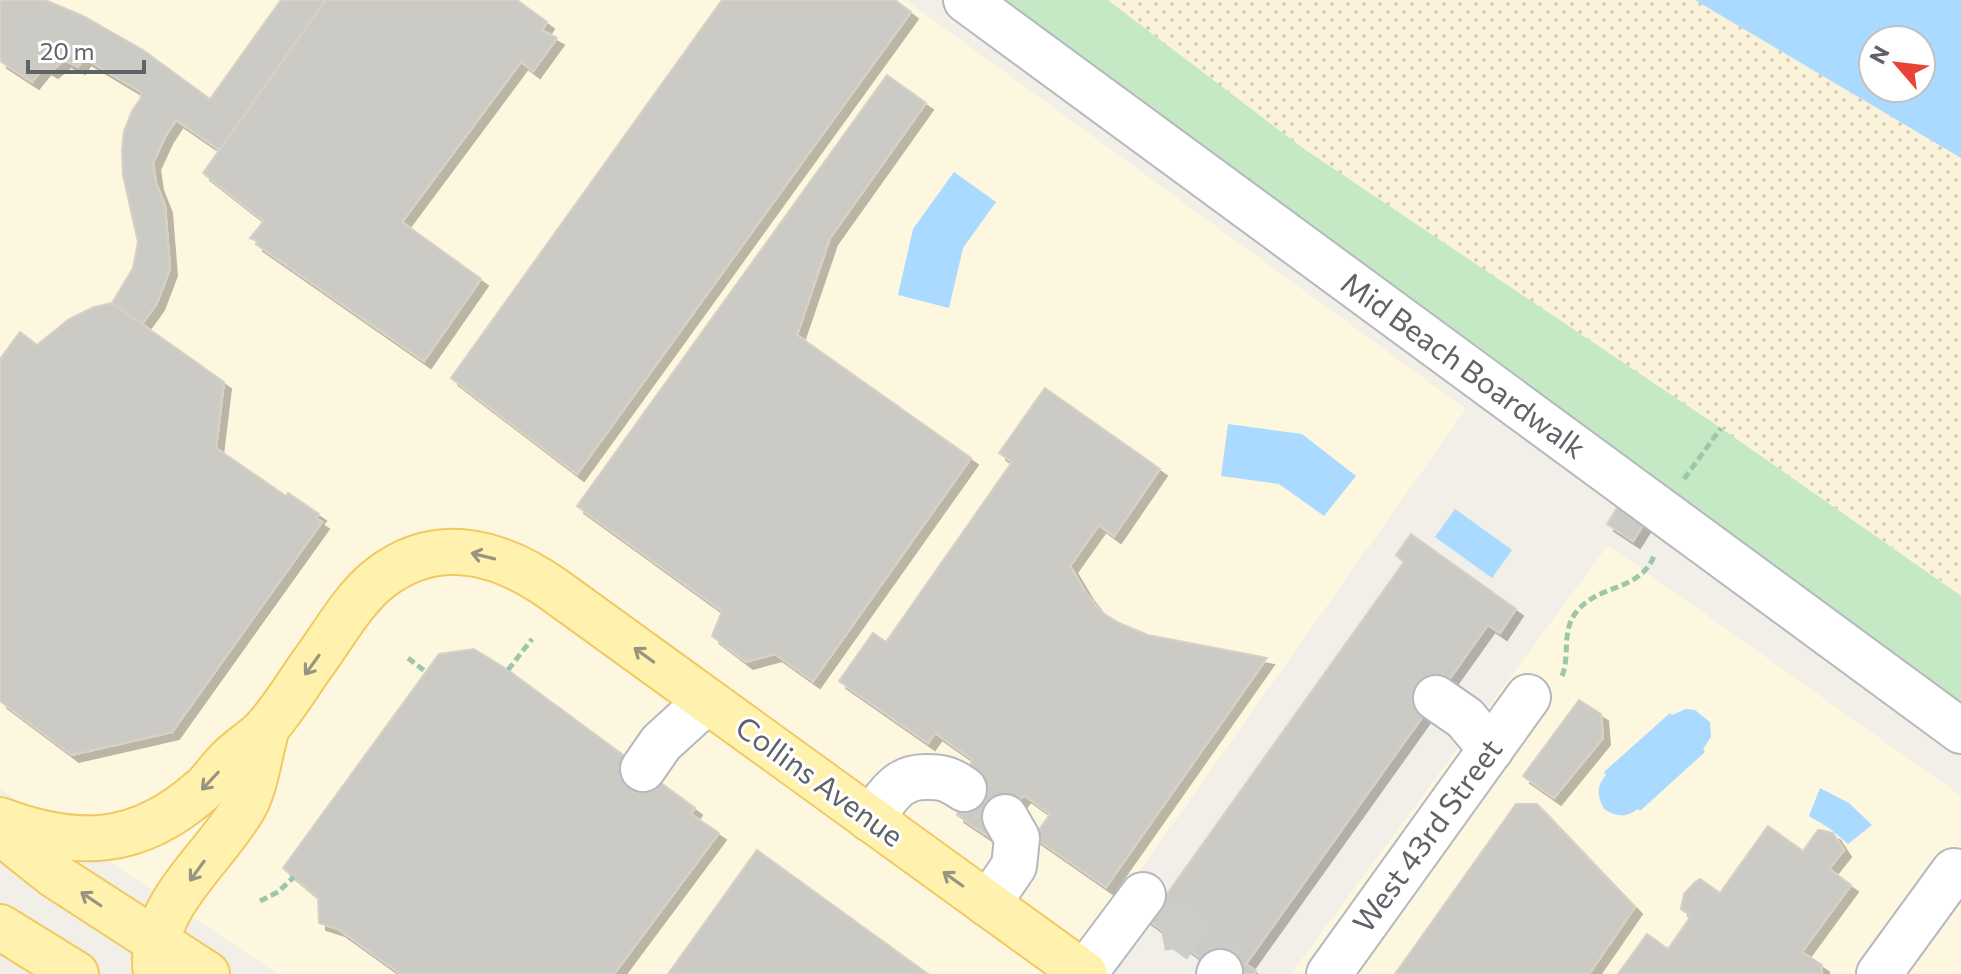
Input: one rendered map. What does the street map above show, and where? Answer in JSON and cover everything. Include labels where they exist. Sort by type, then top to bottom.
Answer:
[{"type":"main road","name":"Collins Avenue","points":[[267,728],[371,586],[404,564],[444,551],[477,554],[532,574],[1084,974]]},
{"type":"main road","points":[[0,820],[68,839],[100,838],[133,832],[169,815],[195,796],[230,759],[267,728]]},
{"type":"main road","points":[[156,958],[169,913],[246,803],[267,728]]},
{"type":"main road","points":[[0,832],[156,958],[207,974]]},
{"type":"main road","points":[[0,927],[76,974]]},
{"type":"street","name":"Mid Beach Boardwalk","points":[[966,0],[1961,731]]},
{"type":"street","name":"West 43rd Street","points":[[1329,974],[1491,749],[1544,690]]},
{"type":"street","points":[[653,777],[685,751],[707,701]]},
{"type":"street","points":[[1431,705],[1465,718],[1491,749]]},
{"type":"street","points":[[870,819],[898,784],[912,776],[947,778],[964,789]]},
{"type":"street","points":[[988,904],[1014,866],[1017,838],[1005,817]]},
{"type":"street","points":[[1879,974],[1954,871]]},
{"type":"street","points":[[1084,974],[1152,912],[1100,974]]},
{"type":"path","points":[[1544,690],[1564,671],[1567,630],[1578,610],[1598,596],[1644,574],[1653,559],[1660,512],[1721,428]]},
{"type":"path","points":[[508,670],[532,639]]},
{"type":"path","points":[[408,658],[426,672]]},
{"type":"path","points":[[260,901],[278,892],[294,877]]},
{"type":"shaded area","points":[[0,0],[906,0],[1466,409],[1067,974],[278,974],[0,789]]},
{"type":"shaded area","points":[[1608,545],[1961,796],[1961,974],[1291,974]]},
{"type":"green space","points":[[981,0],[1108,0],[1303,148],[1721,428],[1961,596],[1961,711]]},
{"type":"sand","points":[[1108,0],[1695,0],[1857,96],[1857,104],[1870,104],[1961,158],[1961,595],[1721,428],[1303,148]]},
{"type":"water","points":[[1695,0],[1961,0],[1961,158],[1870,104],[1937,104],[1937,24],[1857,24],[1857,96]]},
{"type":"water","points":[[954,172],[996,202],[963,248],[949,308],[898,295],[913,229]]},
{"type":"water","points":[[1228,424],[1302,434],[1356,476],[1324,516],[1279,484],[1221,476]]},
{"type":"water","points":[[1455,509],[1512,550],[1492,578],[1435,537]]},
{"type":"water","points":[[1686,709],[1695,710],[1710,722],[1711,737],[1703,749],[1705,752],[1640,811],[1621,815],[1604,809],[1599,792],[1600,783],[1606,775],[1604,772],[1670,713],[1672,715]]},
{"type":"water","points":[[1820,788],[1849,803],[1872,825],[1848,844],[1809,816]]},
{"type":"building","points":[[0,0],[45,0],[83,16],[143,50],[210,99],[281,0],[326,0],[220,150],[176,120],[165,137],[153,163],[156,183],[165,206],[170,269],[157,303],[142,324],[112,303],[133,268],[138,242],[123,175],[122,149],[124,131],[141,92],[84,58],[78,67],[64,60],[51,71],[44,67],[32,82],[0,61]]},
{"type":"building","points":[[326,0],[517,0],[547,22],[542,30],[557,38],[533,71],[521,62],[402,222],[481,279],[424,361],[256,244],[257,241],[250,238],[264,221],[203,173]]},
{"type":"building","points":[[722,0],[895,0],[911,12],[577,474],[451,378]]},
{"type":"building","points":[[887,75],[926,103],[830,238],[797,335],[971,458],[813,681],[775,654],[746,662],[712,636],[722,611],[577,506]]},
{"type":"building","points":[[112,303],[224,382],[216,448],[286,496],[288,493],[319,514],[316,518],[322,522],[172,732],[72,755],[0,701],[0,359],[20,332],[37,345],[69,319],[94,307]]},
{"type":"building","points":[[1045,388],[1160,469],[1114,536],[1099,525],[1070,566],[1101,612],[1148,635],[1267,658],[1106,887],[1034,837],[1050,814],[1024,795],[988,836],[957,815],[972,759],[935,733],[928,743],[839,681],[873,633],[886,642],[1012,462],[999,453]]},
{"type":"building","points":[[1621,502],[1647,519],[1633,541],[1607,524]]},
{"type":"building","points":[[1411,534],[1516,609],[1500,633],[1488,625],[1246,964],[1256,971],[1254,974],[1223,974],[1138,913],[1162,901],[1404,562],[1396,555]]},
{"type":"building","points":[[474,649],[508,670],[695,808],[691,814],[719,833],[614,974],[401,974],[338,929],[319,923],[318,897],[283,868],[439,654]]},
{"type":"building","points":[[1579,700],[1601,714],[1603,738],[1554,798],[1523,776]]},
{"type":"building","points":[[1516,804],[1537,804],[1635,907],[1589,974],[1395,974]]},
{"type":"building","points":[[1768,826],[1803,851],[1818,830],[1833,833],[1844,850],[1829,869],[1851,885],[1802,952],[1822,965],[1822,974],[1618,974],[1647,934],[1668,949],[1691,916],[1681,909],[1684,894],[1700,879],[1720,893]]},
{"type":"building","points":[[757,850],[928,974],[668,974]]},
{"type":"tunnel","points":[[1161,929],[1178,926],[1221,957],[1220,972]]}]
